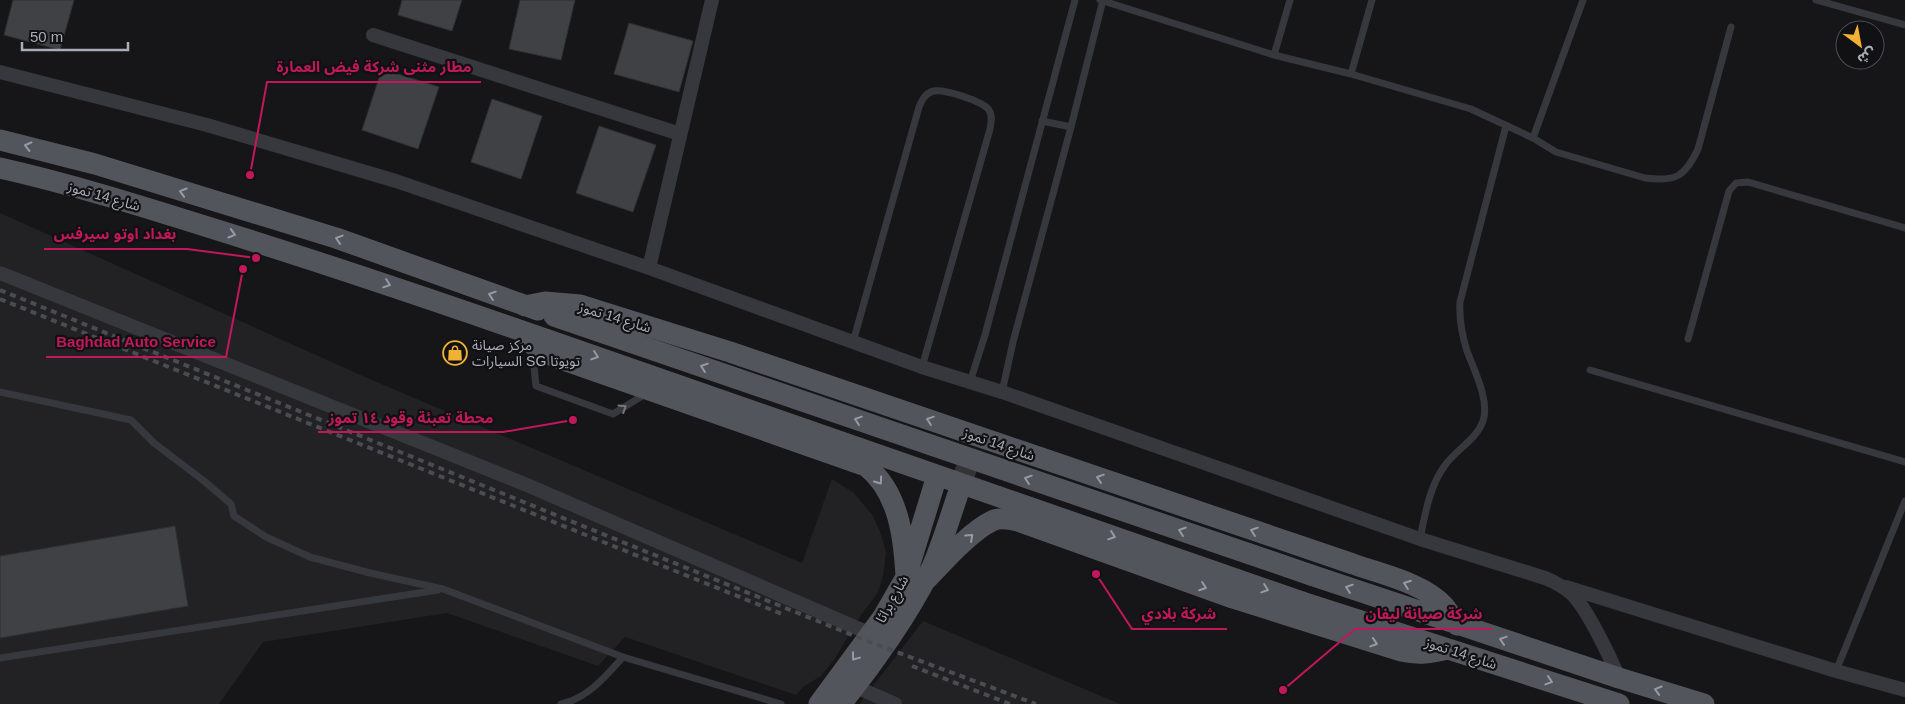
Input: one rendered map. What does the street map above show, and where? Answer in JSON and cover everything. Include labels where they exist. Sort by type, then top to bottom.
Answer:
[{"type":"main road","name":"شارع 14 تموز","points":[[0,140],[95,164],[336,238],[525,306],[1457,625],[1704,704]]},
{"type":"main road","name":"شارع 14 تموز","points":[[0,168],[92,192],[346,270],[516,328],[540,342],[1302,602],[1619,704]]},
{"type":"main road","name":"شارع 14 تموز","points":[[525,306],[546,302],[580,305],[730,352],[974,445],[1419,588],[1443,605],[1457,625]]},
{"type":"main road","points":[[540,342],[541,351],[558,358],[857,461],[866,466],[880,480],[891,500],[901,526],[905,548],[915,580],[977,531],[993,520],[1005,518],[1027,524],[1233,598],[1402,652],[1416,655],[1431,654],[1448,649]]},
{"type":"main road","name":"شارع براثا","points":[[841,704],[856,687],[892,634],[915,580],[936,479]]},
{"type":"main road","name":"شارع براثا","points":[[819,704],[871,634],[915,580],[932,565],[960,488]]},
{"type":"street","points":[[649,268],[712,0]]},
{"type":"street","points":[[373,35],[680,134]]},
{"type":"street","points":[[0,72],[207,126],[396,181],[649,268],[922,367],[1002,392],[1420,540],[1836,671],[1905,690]]},
{"type":"street","points":[[0,273],[525,484],[871,634]]},
{"type":"street","points":[[1560,585],[1581,605],[1611,659],[1619,678]]},
{"type":"street","points":[[856,687],[895,704]]},
{"type":"lane","points":[[970,382],[985,335],[1075,0]]},
{"type":"lane","points":[[1002,392],[1012,342],[1071,127],[1102,0],[1274,55],[1351,74],[1470,109],[1533,138],[1556,152],[1645,178],[1658,180],[1676,178],[1691,163],[1698,149],[1730,27]]},
{"type":"lane","points":[[1274,55],[1290,0]]},
{"type":"lane","points":[[1351,74],[1372,0]]},
{"type":"lane","points":[[1533,138],[1583,0]]},
{"type":"lane","points":[[1816,0],[1905,25]]},
{"type":"lane","points":[[853,342],[923,97],[934,91],[944,91],[982,104],[989,109],[992,117],[990,128],[922,367]]},
{"type":"lane","points":[[1042,120],[1071,127]]},
{"type":"lane","points":[[1420,540],[1434,486],[1444,465],[1474,435],[1484,420],[1484,402],[1459,316],[1460,302],[1506,126]]},
{"type":"lane","points":[[1688,339],[1729,191],[1736,183],[1748,182],[1905,226]]},
{"type":"lane","points":[[540,342],[536,386],[613,414],[651,390]]},
{"type":"lane","points":[[1590,370],[1905,462]]},
{"type":"lane","points":[[0,392],[131,420],[154,443],[231,504],[234,516],[266,537],[310,557],[370,573],[443,589],[624,656],[781,704]]},
{"type":"lane","points":[[1836,671],[1905,501]]},
{"type":"lane","points":[[0,658],[443,589]]},
{"type":"lane","points":[[561,704],[570,702],[586,693],[601,681],[624,656]]},
{"type":"shaded area","points":[[0,213],[365,377],[802,563],[832,479],[854,493],[873,516],[881,534],[886,553],[883,576],[877,594],[861,615],[834,660],[821,676],[803,687],[796,695],[625,637],[598,666],[447,613],[263,642],[219,704],[0,704]]},
{"type":"shaded area","points":[[923,621],[1120,704],[859,704]]},
{"type":"building","points":[[13,0],[74,0],[60,50],[4,35]]},
{"type":"building","points":[[402,0],[462,0],[452,31],[398,15]]},
{"type":"building","points":[[520,0],[575,0],[561,60],[509,49]]},
{"type":"building","points":[[629,23],[693,41],[679,92],[614,74]]},
{"type":"building","points":[[382,69],[439,87],[418,149],[362,130]]},
{"type":"building","points":[[492,99],[542,116],[521,179],[471,162]]},
{"type":"building","points":[[599,126],[656,145],[633,212],[576,193]]},
{"type":"building","points":[[175,526],[188,606],[0,638],[0,556]]},
{"type":"tunnel","points":[[960,488],[971,454]]},
{"type":"railway","points":[[0,290],[867,641],[1036,704]]},
{"type":"railway","points":[[0,299],[782,614]]},
{"type":"railway","points":[[912,666],[1010,704]]},
{"type":"place","name":"مطار مثنى شركة فيض العمارة","points":[[250,175]]},
{"type":"place","name":"بغداد اوتو سيرفس","points":[[256,258]]},
{"type":"place","name":"Baghdad Auto Service","points":[[243,269]]},
{"type":"place","name":"مركز صيانة السيارات SG تويوتا","points":[[455,353]]},
{"type":"place","name":"محطة تعبئة وقود ١٤ تموز","points":[[573,420]]},
{"type":"place","name":"شركة بلادي","points":[[1096,574]]},
{"type":"place","name":"شركة صيانة ليفان","points":[[1283,690]]}]
